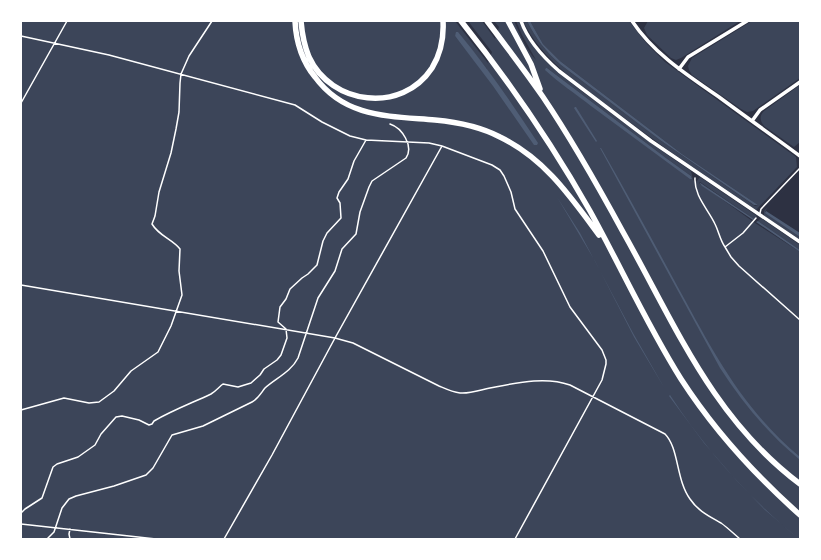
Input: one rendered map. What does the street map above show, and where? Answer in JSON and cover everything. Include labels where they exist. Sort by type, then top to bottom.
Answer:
[{"type":"main road","points":[[295,21],[300,49],[307,65],[318,82],[326,90],[351,107],[370,113],[397,118],[450,122],[465,125],[499,136],[530,154],[556,179],[613,253]]},
{"type":"main road","points":[[301,21],[304,44],[309,57],[329,83],[356,96],[383,98],[402,92],[416,84],[431,69],[440,52],[444,34],[443,21]]},
{"type":"main road","points":[[461,21],[504,75],[558,156],[613,253],[669,358],[698,404],[738,454],[800,516]]},
{"type":"main road","points":[[487,21],[543,96],[589,171],[690,356],[714,394],[731,417],[766,456],[800,484]]},
{"type":"main road","points":[[508,21],[531,64],[543,96]]},
{"type":"street","points":[[521,21],[531,40],[550,63],[645,136],[800,242]]},
{"type":"street","points":[[638,21],[633,22],[659,52],[679,69],[800,156]]},
{"type":"street","points":[[679,69],[688,57],[747,21]]},
{"type":"street","points":[[752,121],[760,110],[800,82]]},
{"type":"lane","points":[[759,215],[761,209],[800,168]]},
{"type":"path","points":[[21,103],[67,21]]},
{"type":"path","points":[[21,410],[64,398],[89,403],[99,402],[114,391],[131,371],[158,352],[165,341],[182,295],[179,271],[180,249],[177,245],[155,230],[152,224],[155,216],[159,192],[172,153],[179,112],[180,83],[182,74],[189,56],[212,21]]},
{"type":"path","points":[[21,36],[182,74],[295,105],[334,129],[350,136],[366,140],[429,143],[442,146],[492,165],[500,170],[511,192],[515,209],[544,251],[570,307],[602,350],[606,360],[606,370],[602,380],[515,539]]},
{"type":"path","points":[[21,513],[42,498],[53,467],[57,464],[78,457],[95,445],[101,434],[116,417],[122,416],[139,420],[149,425],[152,424],[154,421],[179,407],[185,407],[204,396],[212,394],[224,384],[238,387],[251,383],[260,376],[264,369],[281,356],[287,338],[286,329],[278,322],[280,307],[286,300],[290,289],[317,265],[323,241],[327,233],[332,226],[339,222],[341,218],[338,198],[339,192],[348,179],[354,161],[366,140]]},
{"type":"path","points":[[47,539],[52,535],[56,528],[62,508],[71,497],[114,486],[146,475],[153,468],[172,435],[203,426],[255,401],[265,388],[294,365],[298,358],[317,302],[335,271],[342,249],[356,234],[360,212],[368,187],[372,182],[406,158],[410,150],[407,142]]},
{"type":"path","points":[[224,539],[272,455],[442,146]]},
{"type":"path","points":[[698,173],[695,177],[696,189],[715,223],[721,241],[731,257],[739,266],[800,320]]},
{"type":"path","points":[[725,247],[743,232],[759,215]]},
{"type":"path","points":[[21,285],[335,338],[353,343],[450,391],[460,393],[510,384],[550,381],[557,381],[570,385],[665,434],[672,443],[681,482],[690,499],[702,513],[722,524],[740,539]]},
{"type":"path","points":[[21,524],[156,539]]},
{"type":"path","points":[[70,529],[70,539]]},
{"type":"shaded area","points":[[21,21],[441,21],[446,27],[446,21],[455,21],[488,63],[492,52],[468,21],[482,21],[495,39],[499,27],[494,21],[514,21],[526,47],[536,60],[516,21],[519,21],[527,36],[545,60],[556,70],[604,108],[691,171],[693,180],[696,182],[700,177],[757,216],[754,219],[700,182],[699,183],[755,223],[800,252],[800,539],[21,539]],"holes":[[[457,32],[487,69],[485,74],[455,36]],[[546,68],[691,176],[692,179]]]},
{"type":"shaded area","points":[[523,21],[527,21],[542,45],[561,65],[660,140],[755,206],[758,205],[682,154],[560,61],[543,44],[530,21],[629,21],[647,44],[665,62],[796,157],[797,167],[756,210],[701,173],[573,80],[540,48]]},
{"type":"shaded area","points":[[527,21],[530,21],[543,44],[560,61],[682,154],[758,205],[754,205],[660,140],[561,65],[542,45]]},
{"type":"shaded area","points":[[648,21],[740,21],[676,60],[671,58],[647,35],[644,28]]},
{"type":"shaded area","points":[[752,21],[800,21],[800,78],[753,111],[747,112],[692,75],[688,66],[692,58]]},
{"type":"shaded area","points":[[456,32],[458,32],[469,45],[500,86],[538,143],[537,145],[534,145],[493,86],[455,36]]},
{"type":"shaded area","points":[[546,68],[691,176],[692,179],[562,84],[545,70]]},
{"type":"shaded area","points":[[800,85],[800,142],[794,147],[764,126],[761,117],[764,111]]},
{"type":"shaded area","points":[[575,107],[597,141],[596,142],[574,108]]},
{"type":"shaded area","points":[[600,148],[621,183],[718,359],[746,400],[762,420],[800,457],[800,460],[788,450],[756,417],[720,368]]},
{"type":"shaded area","points":[[800,173],[765,212],[800,237],[800,240],[764,216],[764,211]]},
{"type":"shaded area","points":[[699,182],[754,219],[753,220],[702,186]]},
{"type":"shaded area","points":[[557,197],[580,233],[594,258]]},
{"type":"shaded area","points":[[766,211],[800,233],[800,237],[765,213]]},
{"type":"shaded area","points":[[761,218],[800,245],[800,250],[758,221]]},
{"type":"shaded area","points":[[758,221],[800,250],[800,252],[756,222]]},
{"type":"shaded area","points":[[600,270],[633,333],[665,389],[634,337]]},
{"type":"shaded area","points":[[670,395],[684,415],[697,434],[669,396]]},
{"type":"shaded area","points":[[753,497],[780,523],[763,507]]}]
